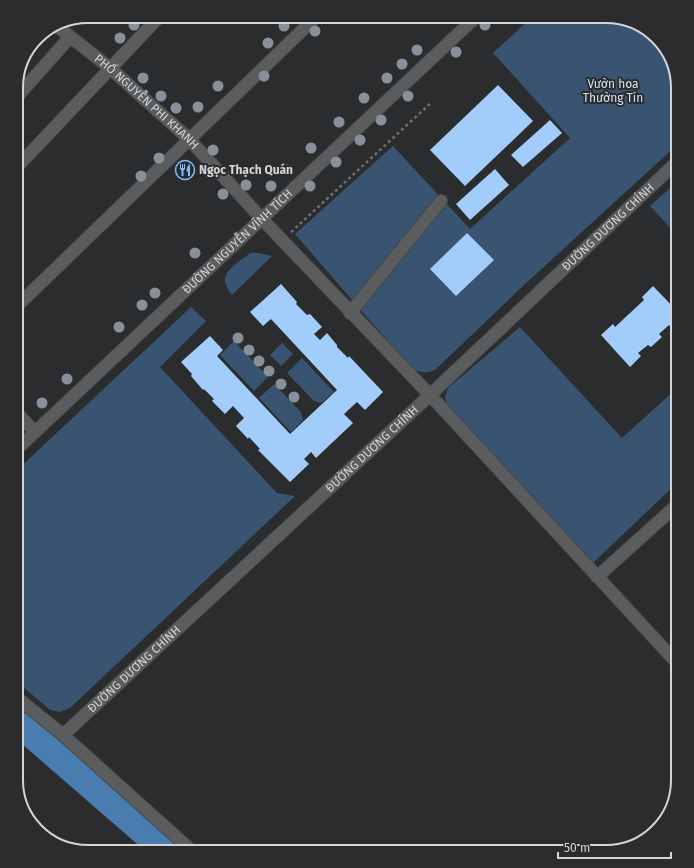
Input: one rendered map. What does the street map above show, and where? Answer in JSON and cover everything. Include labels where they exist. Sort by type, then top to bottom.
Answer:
[{"type":"street","points":[[23,161],[153,23]]},
{"type":"street","points":[[23,300],[310,23]]},
{"type":"street","name":"ĐƯỜNG NGUYỄN VĨNH TÍCH","points":[[23,443],[470,23]]},
{"type":"street","name":"PHỐ NGUYỄN PHI KHANH","points":[[61,29],[110,68],[189,139],[350,313],[430,395],[671,656]]},
{"type":"street","points":[[23,90],[70,37]]},
{"type":"street","name":"ĐƯỜNG DƯƠNG CHÍNH","points":[[63,735],[430,395],[671,169]]},
{"type":"street","points":[[350,313],[441,201]]},
{"type":"street","points":[[23,419],[35,432]]},
{"type":"street","points":[[597,577],[671,515]]},
{"type":"street","points":[[23,704],[63,735],[184,845]]},
{"type":"path","points":[[282,240],[432,102]]},
{"type":"green space","name":"Vườn hoa Thường Tín","points":[[525,23],[610,23],[627,26],[639,32],[646,36],[660,52],[669,71],[671,88],[671,150],[523,286],[435,370],[421,372],[412,369],[295,234],[393,146],[470,229],[570,138],[493,53]]},
{"type":"green space","points":[[671,187],[671,228],[650,206]]},
{"type":"green space","points":[[250,253],[259,253],[272,256],[232,295],[225,282],[228,271]]},
{"type":"green space","points":[[191,307],[206,321],[160,367],[277,493],[295,496],[70,708],[60,712],[50,710],[23,687],[23,464]]},
{"type":"green space","points":[[520,327],[622,438],[671,393],[671,489],[592,564],[447,405],[445,397],[448,388]]},
{"type":"green space","points":[[234,341],[268,377],[254,391],[220,355]]},
{"type":"green space","points":[[282,343],[293,354],[281,366],[270,355]]},
{"type":"green space","points":[[302,358],[334,392],[321,403],[314,401],[287,373]]},
{"type":"green space","points":[[274,384],[301,412],[303,420],[291,432],[259,398]]},
{"type":"building","points":[[498,85],[533,121],[465,186],[430,150]]},
{"type":"building","points":[[550,120],[562,133],[523,167],[511,155]]},
{"type":"building","points":[[495,169],[509,185],[470,220],[456,204]]},
{"type":"building","points":[[467,233],[494,260],[456,296],[430,269]]},
{"type":"building","points":[[281,284],[297,302],[296,304],[307,315],[310,314],[322,327],[314,334],[320,340],[327,333],[337,347],[348,358],[349,356],[383,392],[365,410],[357,402],[344,414],[353,423],[316,458],[311,452],[304,459],[309,464],[290,482],[258,450],[260,449],[249,437],[248,439],[236,426],[244,418],[233,406],[225,414],[212,401],[214,399],[204,389],[203,390],[191,376],[192,374],[181,362],[210,336],[223,350],[217,356],[290,434],[337,390],[271,319],[263,326],[250,312]]},
{"type":"building","points":[[653,286],[671,305],[671,328],[669,325],[659,334],[662,337],[651,347],[648,345],[638,353],[641,356],[630,367],[601,335],[613,324],[615,327],[644,300],[642,297]]},
{"type":"waterway","points":[[23,727],[159,845]]},
{"type":"place","name":"Ngọc Thạch Quán","points":[[185,170]]}]
